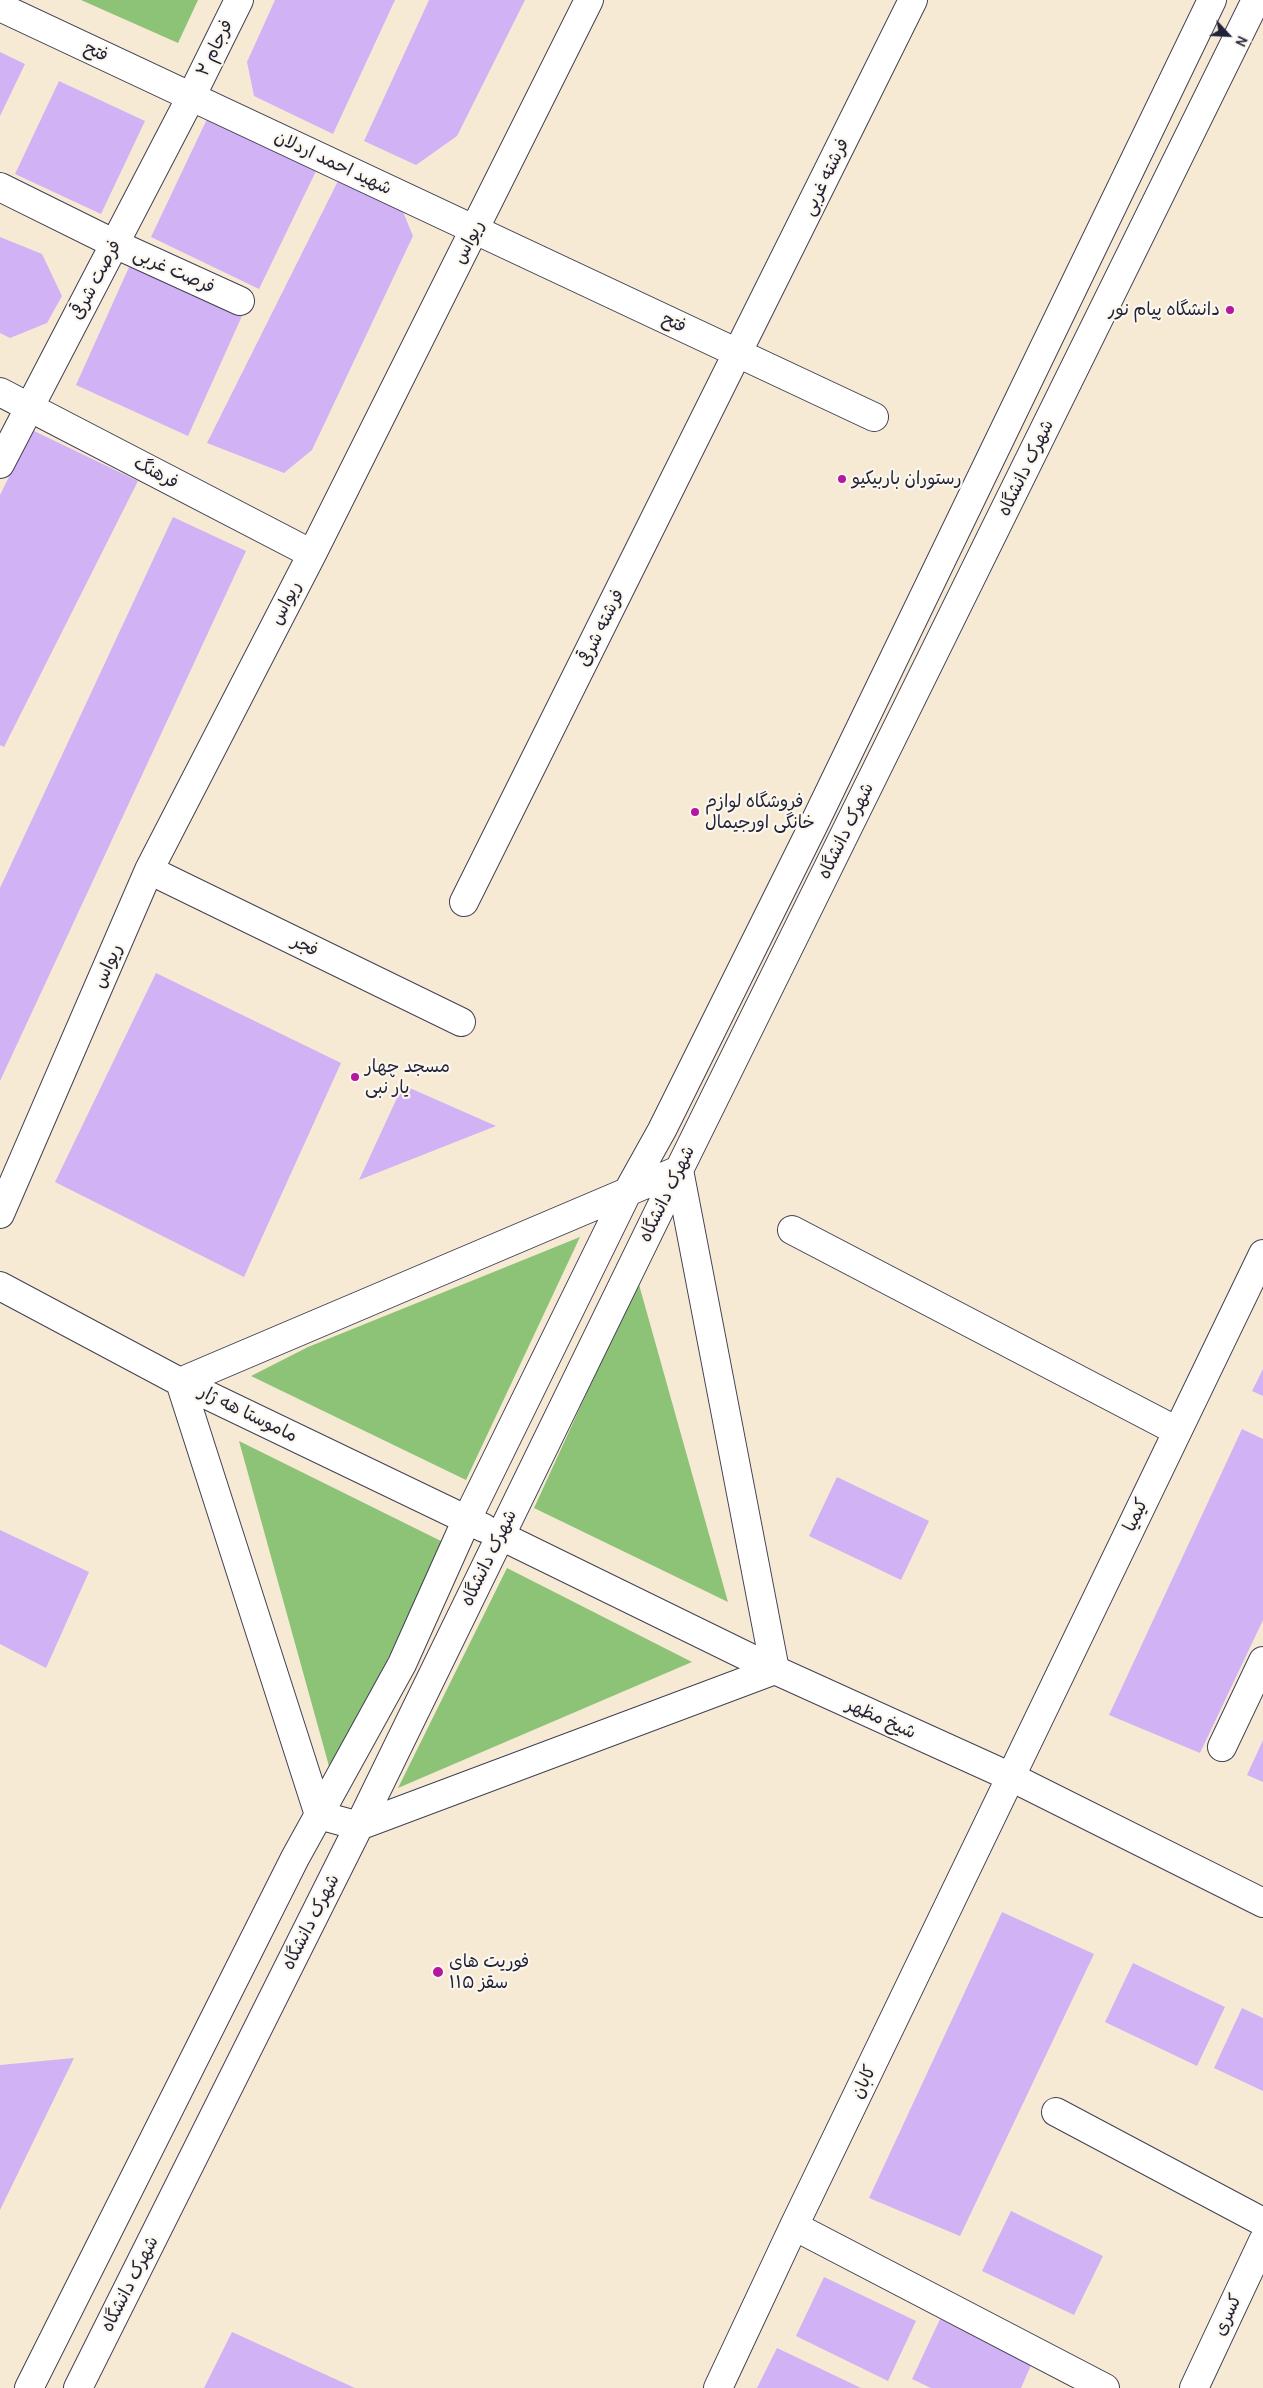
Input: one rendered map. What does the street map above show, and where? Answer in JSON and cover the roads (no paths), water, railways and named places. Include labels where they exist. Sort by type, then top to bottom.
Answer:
[{"type":"street","name":"فرجام ۲","points":[[191,97],[239,0]]},
{"type":"street","name":"ریواس","points":[[0,1214],[150,870],[312,554],[589,0]]},
{"type":"street","name":"فرشته غربی","points":[[738,353],[913,0]]},
{"type":"street","points":[[29,2388],[246,1955],[319,1815],[402,1664],[467,1520],[628,1191],[666,1121],[817,817],[1212,0]]},
{"type":"street","name":"شهرک دانشگاه","points":[[78,2388],[359,1826],[499,1535],[1256,0]]},
{"type":"street","name":"فتح","points":[[0,7],[191,97]]},
{"type":"street","name":"شهید احمد اردلان","points":[[191,97],[475,230]]},
{"type":"street","name":"فرصت شرقی","points":[[0,464],[191,97]]},
{"type":"street","name":"فرصت غربی","points":[[0,187],[115,244],[240,300]]},
{"type":"street","name":"فتح","points":[[475,230],[874,417]]},
{"type":"street","name":"فرشته شرقی","points":[[464,902],[738,353]]},
{"type":"street","name":"فرهنگ","points":[[0,392],[312,554]]},
{"type":"street","name":"فجر","points":[[150,870],[461,1022]]},
{"type":"street","points":[[679,1170],[775,1670],[359,1826],[319,1815],[180,1382],[679,1170]]},
{"type":"street","points":[[792,1230],[1176,1431]]},
{"type":"street","name":"کیمیا","points":[[1011,1777],[1176,1431],[1263,1254]]},
{"type":"street","name":"ماموستا هه ژار","points":[[0,1286],[180,1382],[499,1535]]},
{"type":"street","name":"شیخ مظهر","points":[[499,1535],[775,1670],[1011,1777],[1263,1903]]},
{"type":"street","points":[[1222,1748],[1263,1661]]},
{"type":"street","name":"کابان","points":[[718,2388],[794,2226],[1011,1777]]},
{"type":"street","points":[[1056,2112],[1263,2222]]},
{"type":"street","points":[[794,2226],[1106,2388]]},
{"type":"street","name":"کسری","points":[[1194,2388],[1263,2241]]},
{"type":"place","name":"دانشگاه پیام نور","points":[[1230,310]]},
{"type":"place","name":"رستوران باربیکیو","points":[[842,479]]},
{"type":"place","name":"فروشگاه لوازم خانگی اورجیمال","points":[[695,812]]},
{"type":"place","name":"مسجد چهار یار نبی","points":[[355,1077]]},
{"type":"place","name":"فوریت های ۱۱۵ سقز","points":[[438,1972]]}]
